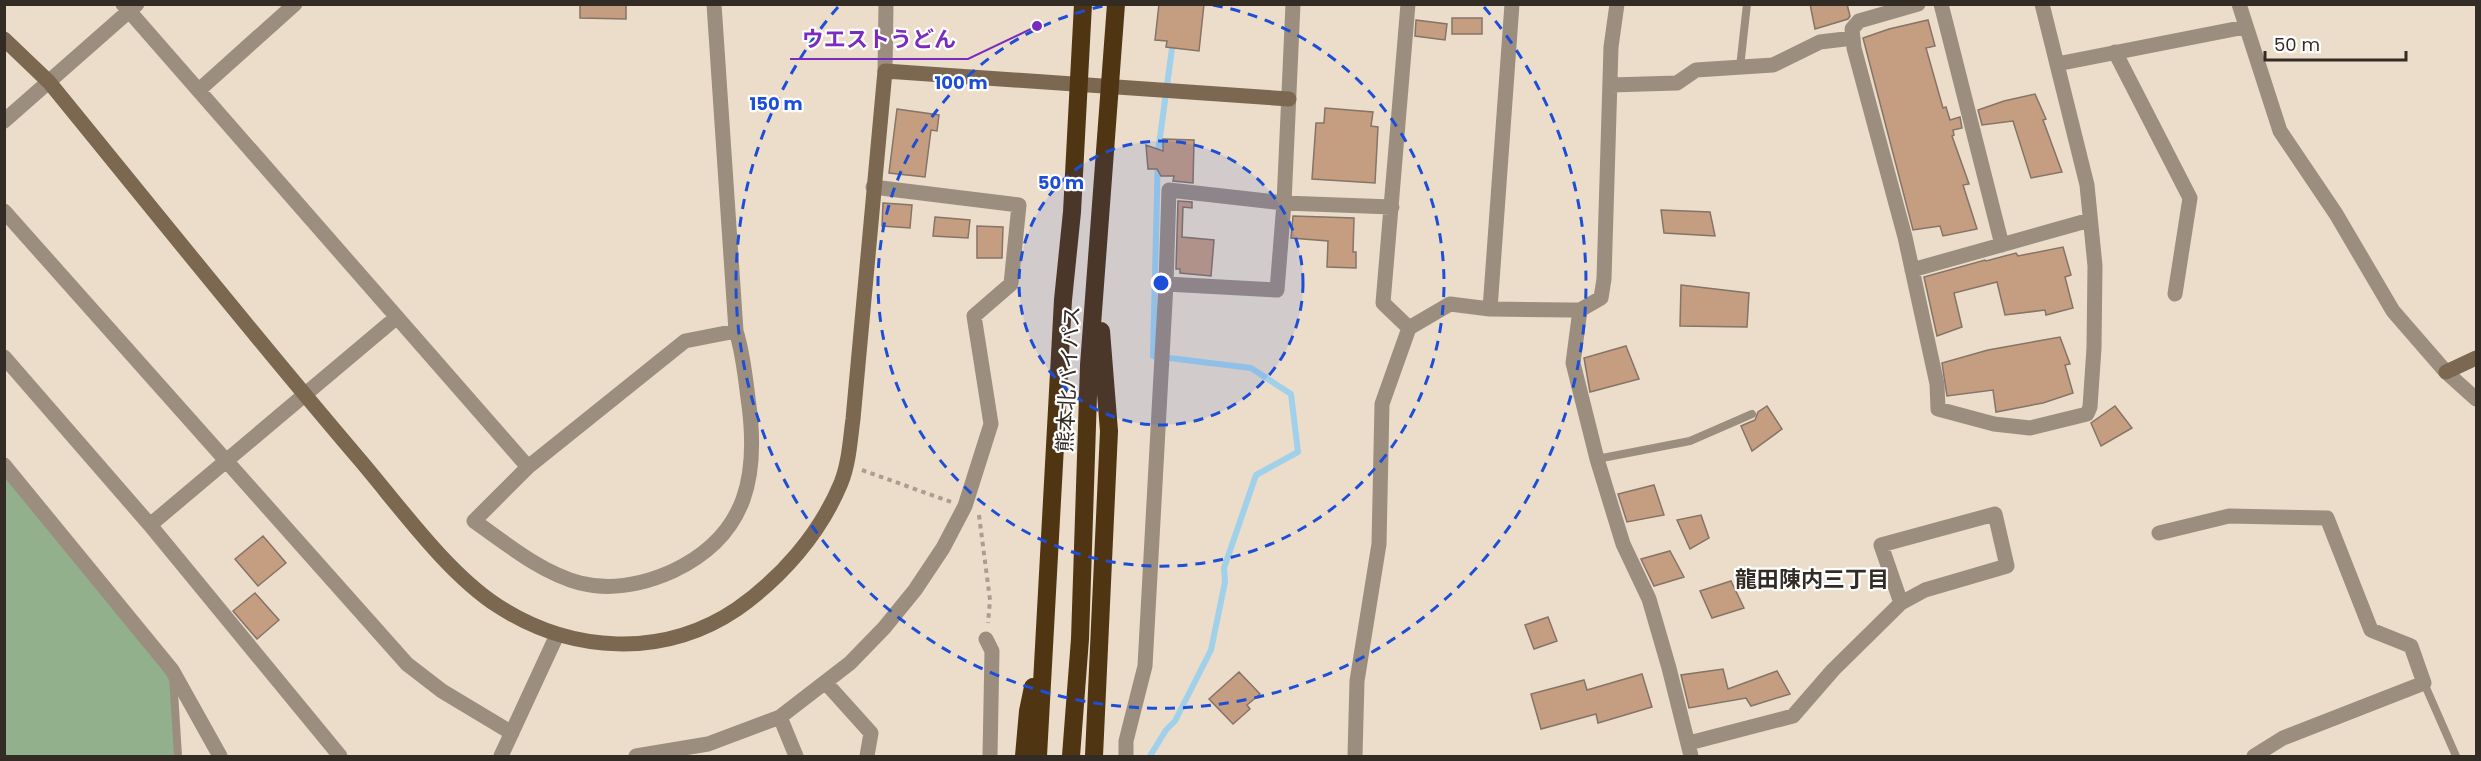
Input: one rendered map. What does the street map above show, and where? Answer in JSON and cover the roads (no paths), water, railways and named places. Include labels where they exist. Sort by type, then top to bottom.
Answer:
[{"type":"highway","name":"熊本北バイパス","points":[[1038,756],[1063,300],[1072,212],[1083,4]]},
{"type":"highway","name":"熊本北バイパス","points":[[1071,756],[1080,639],[1089,365],[1116,4]]},
{"type":"highway","points":[[1094,756],[1109,430],[1096,278]]},
{"type":"highway","points":[[1024,756],[1028,711],[1045,630]]},
{"type":"street","points":[[198,90],[295,4]]},
{"type":"street","points":[[714,4],[736,331],[744,357],[752,427],[751,475],[746,495],[730,526],[714,543],[681,567],[657,578],[626,586],[581,583],[537,564],[474,521],[528,467],[685,341],[736,331]]},
{"type":"street","points":[[4,39],[49,81],[304,395],[451,565],[496,605],[557,635],[615,645],[648,643],[685,634],[726,616],[754,597],[794,558],[828,508],[841,483],[853,419],[885,71],[886,4]]},
{"type":"street","points":[[1166,284],[1277,290],[1284,203],[1293,4]]},
{"type":"street","points":[[1408,4],[1383,303],[1409,328]]},
{"type":"street","points":[[1490,309],[1512,4]]},
{"type":"street","points":[[1354,756],[1358,681],[1379,544],[1383,404],[1409,328],[1450,304],[1490,309],[1580,310],[1601,298],[1604,279],[1611,46],[1617,4]]},
{"type":"street","points":[[1918,4],[1856,22],[1852,29],[1854,48],[1912,270],[1936,384],[1938,409],[1994,424],[2030,428],[2087,414],[2090,406],[2094,348],[2095,266],[2087,185],[2042,4]]},
{"type":"street","points":[[1941,4],[2002,245]]},
{"type":"street","points":[[2239,4],[2280,131],[2337,214],[2393,311],[2446,372],[2476,399]]},
{"type":"street","points":[[4,121],[130,7],[198,90],[528,467]]},
{"type":"street","points":[[2057,64],[2245,27]]},
{"type":"street","points":[[1611,85],[1677,83],[1695,70],[1773,65],[1820,42],[1853,38]]},
{"type":"street","points":[[2115,52],[2190,198],[2175,294]]},
{"type":"street","points":[[885,71],[1288,99]]},
{"type":"street","points":[[636,756],[710,750],[780,717],[826,683],[873,640],[897,613],[929,570],[965,506],[991,424],[974,316],[1011,284],[1019,205],[873,187]]},
{"type":"street","points":[[1126,756],[1126,741],[1145,666],[1169,190],[1284,203],[1392,207]]},
{"type":"street","points":[[4,211],[407,664],[442,691],[512,733]]},
{"type":"street","points":[[1912,270],[2090,220]]},
{"type":"street","points":[[1580,310],[1574,363],[1597,459],[1623,544],[1649,599],[1690,750],[1793,716],[1833,670],[1902,603],[1925,590],[2007,566],[1995,514],[1881,545],[1902,603]]},
{"type":"street","points":[[150,525],[397,317]]},
{"type":"street","points":[[4,357],[150,525],[340,756]]},
{"type":"street","points":[[2446,372],[2476,358]]},
{"type":"street","points":[[4,465],[172,670],[220,756]]},
{"type":"street","points":[[2159,533],[2229,516],[2327,518],[2371,630],[2411,646],[2424,683],[2283,738],[2254,756]]},
{"type":"street","points":[[501,756],[557,635]]},
{"type":"street","points":[[986,639],[992,651],[990,756]]},
{"type":"street","points":[[826,683],[871,733],[867,756]]},
{"type":"street","points":[[780,717],[796,756]]},
{"type":"lane","points":[[1740,67],[1747,4]]},
{"type":"lane","points":[[1597,459],[1690,441],[1752,414]]},
{"type":"lane","points":[[172,670],[178,756]]},
{"type":"lane","points":[[2424,683],[2456,756]]},
{"type":"waterway","points":[[1150,756],[1166,730],[1175,721],[1211,650],[1225,582],[1224,568],[1256,475],[1298,452],[1291,394],[1251,368],[1153,356],[1158,152],[1173,41]]},
{"type":"place","name":"ウエストうどん","points":[[1037,26]]},
{"type":"district","name":"龍田陳内三丁目","points":[[1812,579]]}]
